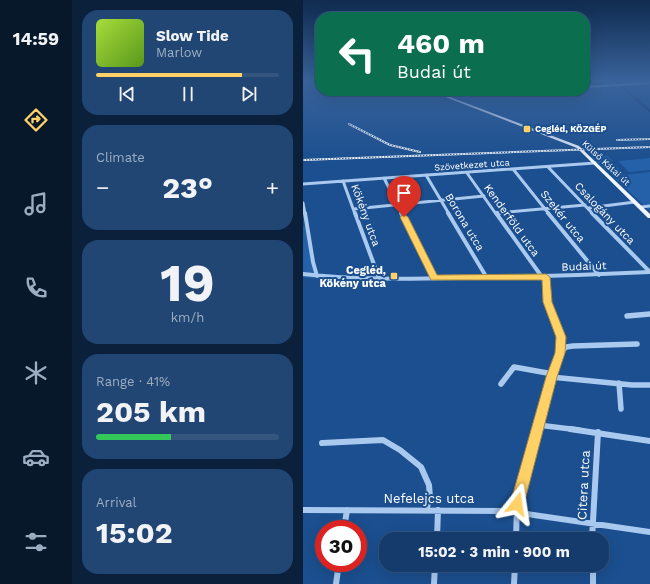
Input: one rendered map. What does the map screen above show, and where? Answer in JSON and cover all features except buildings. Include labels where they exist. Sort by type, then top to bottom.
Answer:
[{"type":"main road","name":"Külső Kátai út","points":[[476,108],[576,146],[650,217]]},
{"type":"street","name":"Szövetkezet utca","points":[[303,184],[595,163]]},
{"type":"street","name":"Csalogány utca","points":[[548,167],[650,272]]},
{"type":"street","name":"Szekér utca","points":[[513,169],[599,275]]},
{"type":"street","name":"Kenderföld utca","points":[[467,173],[544,277]]},
{"type":"street","name":"Borona utca","points":[[426,175],[487,278]]},
{"type":"street","points":[[384,178],[434,278]]},
{"type":"street","name":"Kökény utca","points":[[343,181],[379,278]]},
{"type":"street","points":[[354,209],[484,196]]},
{"type":"street","points":[[496,213],[635,202]]},
{"type":"street","points":[[303,203],[313,262],[317,276]]},
{"type":"street","points":[[641,207],[650,206]]},
{"type":"street","name":"Budai út","points":[[304,276],[343,278],[487,278],[650,272]]},
{"type":"street","points":[[516,532],[517,504],[552,375],[560,353],[561,337],[548,302],[544,277]]},
{"type":"street","points":[[627,316],[650,314]]},
{"type":"street","points":[[560,353],[566,347],[573,346],[637,344]]},
{"type":"street","points":[[501,384],[514,367],[552,375],[650,385]]},
{"type":"street","points":[[619,383],[621,409]]},
{"type":"street","points":[[538,425],[598,432],[650,441]]},
{"type":"street","name":"Citera utca","points":[[592,532],[598,432]]},
{"type":"street","points":[[323,443],[383,440],[400,450],[421,467],[429,485],[430,497],[426,510]]},
{"type":"street","name":"Nefelejcs utca","points":[[303,510],[506,511],[650,532]]},
{"type":"street","points":[[345,520],[347,510]]},
{"type":"street","points":[[437,532],[438,510]]},
{"type":"street","points":[[336,584],[338,572]]},
{"type":"street","points":[[434,584],[435,572]]},
{"type":"street","points":[[514,584],[515,572]]},
{"type":"street","points":[[593,572],[593,584]]},
{"type":"shaded area","points":[[591,156],[608,156],[624,175],[650,172],[650,211]]},
{"type":"shaded area","points":[[650,158],[650,170],[629,172],[618,161]]},
{"type":"shaded area","points":[[303,226],[305,226],[315,279],[303,277]]},
{"type":"waterway","points":[[647,108],[650,111]]},
{"type":"railway","points":[[349,124],[390,145],[420,152]]},
{"type":"railway","points":[[617,140],[650,139]]},
{"type":"railway","points":[[303,160],[650,147]]},
{"type":"place","name":"Cegléd, KÖZGÉP","points":[[527,129]]},
{"type":"place","name":"Cegléd, Kökény utca","points":[[394,276]]},
{"type":"route","points":[[404,217],[434,278],[546,277],[548,302],[561,337],[560,353],[551,377],[517,504]]}]
